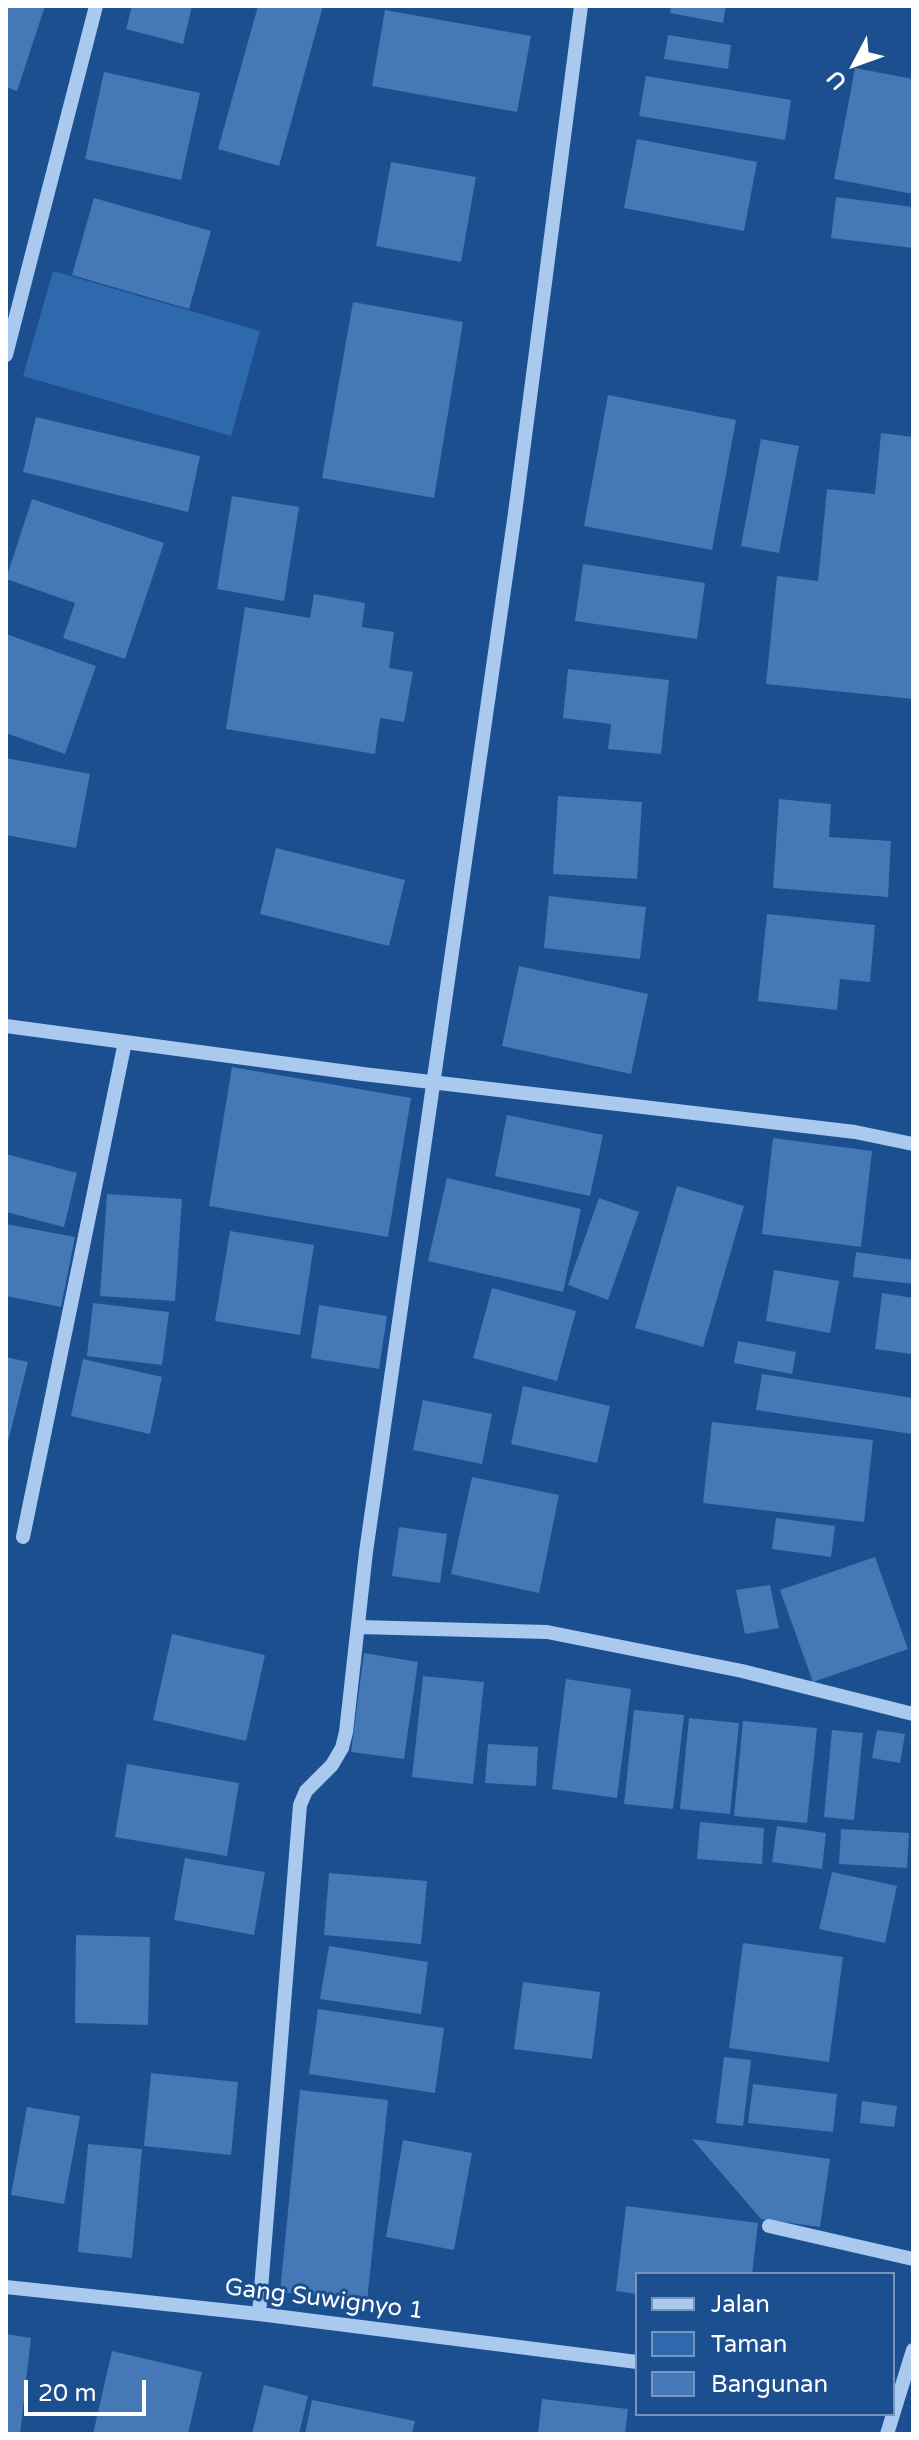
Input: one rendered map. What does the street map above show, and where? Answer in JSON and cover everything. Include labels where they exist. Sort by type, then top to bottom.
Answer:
[{"type":"street","points":[[6,355],[96,6]]},
{"type":"street","points":[[259,2314],[300,1805],[306,1791],[332,1765],[342,1748],[366,1552],[515,513],[581,6]]},
{"type":"street","points":[[6,1026],[435,1083],[717,1114],[855,1132],[913,1144]]},
{"type":"street","points":[[23,1537],[125,1042]]},
{"type":"street","points":[[358,1627],[547,1632],[742,1671],[913,1714]]},
{"type":"street","points":[[769,2226],[913,2259]]},
{"type":"street","name":"Gang Suwignyo 1","points":[[6,2287],[259,2314],[635,2362]]},
{"type":"street","points":[[902,2395],[913,2350]]},
{"type":"green space","points":[[53,271],[260,331],[231,436],[23,376]]},
{"type":"building","points":[[6,6],[45,6],[17,91],[6,87]]},
{"type":"building","points":[[132,6],[192,6],[183,44],[126,29]]},
{"type":"building","points":[[258,6],[323,6],[279,166],[218,149]]},
{"type":"building","points":[[671,6],[726,6],[723,23],[670,13]]},
{"type":"building","points":[[385,10],[531,36],[517,112],[372,86]]},
{"type":"building","points":[[668,35],[731,45],[728,69],[664,59]]},
{"type":"building","points":[[855,68],[913,79],[913,194],[834,179]]},
{"type":"building","points":[[104,72],[200,93],[181,180],[85,159]]},
{"type":"building","points":[[646,76],[791,100],[785,140],[639,116]]},
{"type":"building","points":[[637,139],[757,162],[744,231],[624,208]]},
{"type":"building","points":[[391,162],[476,177],[461,262],[376,246]]},
{"type":"building","points":[[836,197],[913,207],[913,248],[831,238]]},
{"type":"building","points":[[94,198],[211,231],[189,309],[72,275]]},
{"type":"building","points":[[353,302],[463,322],[434,498],[322,478]]},
{"type":"building","points":[[608,395],[736,420],[712,550],[584,526]]},
{"type":"building","points":[[36,417],[200,456],[188,512],[23,472]]},
{"type":"building","points":[[881,433],[913,437],[913,699],[766,684],[777,576],[818,581],[827,489],[875,494]]},
{"type":"building","points":[[761,439],[799,446],[779,553],[741,546]]},
{"type":"building","points":[[232,496],[299,507],[284,601],[217,589]]},
{"type":"building","points":[[32,499],[164,543],[125,659],[63,638],[75,603],[6,579]]},
{"type":"building","points":[[583,564],[705,583],[697,639],[575,621]]},
{"type":"building","points":[[314,594],[365,603],[362,627],[394,632],[389,668],[413,672],[404,722],[380,718],[375,754],[226,729],[245,607],[310,618]]},
{"type":"building","points":[[6,634],[96,666],[65,754],[6,733]]},
{"type":"building","points":[[568,669],[669,680],[661,754],[608,749],[611,724],[563,718]]},
{"type":"building","points":[[6,758],[90,774],[76,848],[6,835]]},
{"type":"building","points":[[558,796],[642,802],[637,879],[553,874]]},
{"type":"building","points":[[779,799],[831,804],[829,837],[891,841],[888,897],[773,888]]},
{"type":"building","points":[[276,848],[405,880],[389,946],[260,914]]},
{"type":"building","points":[[549,896],[646,907],[640,959],[544,948]]},
{"type":"building","points":[[767,914],[875,925],[870,982],[840,979],[837,1010],[758,1001]]},
{"type":"building","points":[[519,966],[648,994],[631,1074],[502,1046]]},
{"type":"building","points":[[232,1067],[411,1098],[388,1237],[209,1206]]},
{"type":"building","points":[[507,1115],[603,1135],[590,1196],[495,1176]]},
{"type":"building","points":[[773,1138],[872,1151],[861,1247],[762,1234]]},
{"type":"building","points":[[6,1154],[77,1173],[64,1227],[6,1212]]},
{"type":"building","points":[[447,1178],[581,1209],[563,1292],[428,1261]]},
{"type":"building","points":[[677,1186],[744,1206],[703,1347],[635,1328]]},
{"type":"building","points":[[107,1194],[182,1199],[175,1301],[100,1296]]},
{"type":"building","points":[[599,1198],[639,1212],[608,1300],[568,1285]]},
{"type":"building","points":[[6,1224],[75,1237],[61,1307],[6,1296]]},
{"type":"building","points":[[230,1231],[314,1245],[300,1335],[215,1321]]},
{"type":"building","points":[[856,1252],[913,1260],[913,1284],[853,1277]]},
{"type":"building","points":[[774,1270],[839,1281],[830,1333],[766,1321]]},
{"type":"building","points":[[492,1288],[576,1311],[557,1381],[473,1358]]},
{"type":"building","points":[[882,1293],[913,1298],[911,1354],[875,1349]]},
{"type":"building","points":[[93,1303],[169,1312],[162,1365],[87,1356]]},
{"type":"building","points":[[319,1305],[387,1316],[379,1369],[311,1358]]},
{"type":"building","points":[[738,1341],[796,1352],[792,1374],[734,1363]]},
{"type":"building","points":[[6,1357],[28,1362],[7,1446],[6,1446]]},
{"type":"building","points":[[83,1359],[162,1377],[150,1434],[71,1416]]},
{"type":"building","points":[[762,1374],[913,1398],[912,1434],[756,1410]]},
{"type":"building","points":[[523,1386],[610,1406],[597,1463],[511,1444]]},
{"type":"building","points":[[423,1400],[492,1414],[482,1464],[413,1450]]},
{"type":"building","points":[[712,1422],[873,1440],[864,1522],[703,1503]]},
{"type":"building","points":[[472,1477],[559,1495],[539,1593],[451,1574]]},
{"type":"building","points":[[776,1518],[835,1526],[831,1557],[772,1549]]},
{"type":"building","points":[[399,1527],[447,1534],[440,1583],[392,1576]]},
{"type":"building","points":[[875,1557],[908,1649],[813,1682],[780,1590]]},
{"type":"building","points":[[770,1585],[779,1628],[745,1634],[736,1590]]},
{"type":"building","points":[[172,1634],[265,1655],[246,1741],[153,1720]]},
{"type":"building","points":[[364,1653],[418,1662],[404,1759],[351,1752]]},
{"type":"building","points":[[423,1676],[484,1682],[473,1784],[412,1777]]},
{"type":"building","points":[[566,1679],[631,1689],[617,1798],[552,1789]]},
{"type":"building","points":[[634,1710],[684,1715],[673,1809],[624,1804]]},
{"type":"building","points":[[689,1718],[739,1723],[730,1814],[680,1809]]},
{"type":"building","points":[[743,1721],[817,1728],[807,1823],[734,1816]]},
{"type":"building","points":[[832,1730],[863,1733],[854,1820],[824,1817]]},
{"type":"building","points":[[877,1730],[905,1734],[900,1763],[872,1758]]},
{"type":"building","points":[[488,1744],[538,1747],[536,1786],[485,1783]]},
{"type":"building","points":[[127,1764],[239,1783],[227,1856],[115,1837]]},
{"type":"building","points":[[700,1822],[764,1828],[762,1864],[697,1859]]},
{"type":"building","points":[[777,1826],[826,1833],[822,1869],[772,1862]]},
{"type":"building","points":[[841,1829],[909,1833],[907,1868],[839,1864]]},
{"type":"building","points":[[185,1858],[265,1872],[254,1935],[174,1920]]},
{"type":"building","points":[[832,1872],[897,1886],[885,1943],[819,1929]]},
{"type":"building","points":[[329,1873],[427,1881],[421,1944],[324,1935]]},
{"type":"building","points":[[76,1935],[150,1937],[148,2025],[75,2023]]},
{"type":"building","points":[[743,1943],[843,1957],[829,2062],[729,2048]]},
{"type":"building","points":[[329,1946],[428,1962],[421,2014],[320,1999]]},
{"type":"building","points":[[523,1982],[600,1992],[592,2059],[514,2049]]},
{"type":"building","points":[[318,2009],[444,2028],[435,2093],[309,2074]]},
{"type":"building","points":[[724,2057],[751,2060],[743,2126],[716,2123]]},
{"type":"building","points":[[151,2073],[238,2082],[231,2155],[144,2146]]},
{"type":"building","points":[[753,2084],[837,2094],[833,2132],[748,2123]]},
{"type":"building","points":[[300,2090],[388,2100],[367,2302],[280,2292]]},
{"type":"building","points":[[862,2101],[897,2106],[894,2127],[860,2123]]},
{"type":"building","points":[[27,2107],[80,2116],[64,2204],[11,2195]]},
{"type":"building","points":[[692,2139],[830,2159],[820,2227],[761,2219]]},
{"type":"building","points":[[403,2140],[472,2153],[454,2250],[386,2237]]},
{"type":"building","points":[[88,2144],[142,2149],[132,2258],[78,2252]]},
{"type":"building","points":[[626,2206],[758,2223],[752,2272],[635,2272],[635,2294],[616,2291]]},
{"type":"building","points":[[6,2334],[31,2338],[20,2434],[6,2434]]},
{"type":"building","points":[[112,2351],[202,2372],[188,2434],[93,2434]]},
{"type":"building","points":[[264,2385],[308,2396],[299,2434],[252,2434]]},
{"type":"building","points":[[542,2399],[628,2409],[625,2434],[538,2434]]},
{"type":"building","points":[[312,2400],[415,2421],[412,2434],[305,2434]]}]
